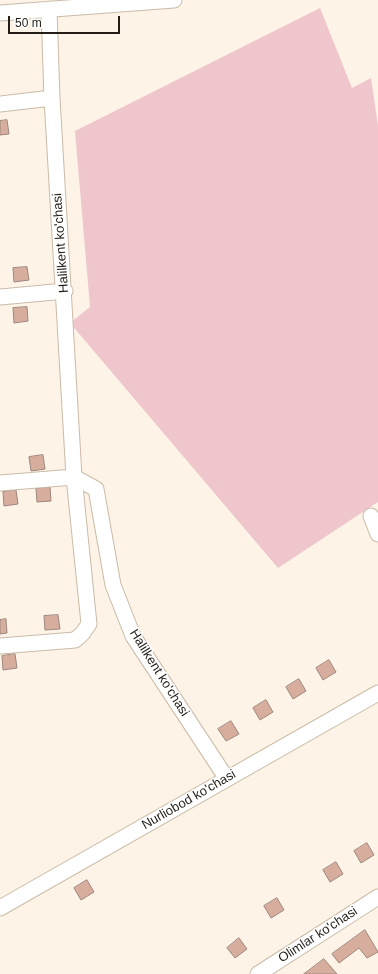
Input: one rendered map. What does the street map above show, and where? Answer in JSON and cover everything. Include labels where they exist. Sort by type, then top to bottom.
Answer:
[{"type":"street","points":[[0,13],[174,0]]},
{"type":"street","name":"Halilkent ko'chasi","points":[[0,646],[75,640],[82,634],[89,624],[74,477],[52,98],[49,10]]},
{"type":"street","points":[[0,104],[52,98]]},
{"type":"street","points":[[0,297],[64,291]]},
{"type":"street","points":[[0,483],[74,477]]},
{"type":"street","name":"Halilkent ko'chasi","points":[[74,477],[96,489],[113,586],[133,636],[227,779]]},
{"type":"street","points":[[371,516],[378,534]]},
{"type":"street","name":"Nurliobod ko'chasi","points":[[0,908],[378,693]]},
{"type":"street","name":"Olimlar ko'chasi","points":[[258,974],[378,897]]},
{"type":"shaded area","points":[[320,8],[352,88],[371,78],[378,126],[378,502],[278,568],[70,323],[90,307],[75,131]]},
{"type":"building","points":[[7,120],[9,134],[0,135],[0,121]]},
{"type":"building","points":[[27,267],[29,280],[14,282],[13,268]]},
{"type":"building","points":[[27,307],[28,321],[14,323],[13,308]]},
{"type":"building","points":[[43,455],[45,469],[31,471],[29,457]]},
{"type":"building","points":[[50,487],[51,501],[37,502],[36,489]]},
{"type":"building","points":[[16,490],[18,504],[4,506],[3,492]]},
{"type":"building","points":[[58,615],[60,629],[45,630],[44,616]]},
{"type":"building","points":[[6,619],[7,633],[0,634],[0,620]]},
{"type":"building","points":[[15,654],[17,668],[3,670],[2,656]]},
{"type":"building","points":[[329,660],[336,672],[323,680],[316,668]]},
{"type":"building","points":[[299,679],[306,691],[293,699],[286,687]]},
{"type":"building","points":[[266,700],[273,712],[260,720],[253,708]]},
{"type":"building","points":[[231,721],[239,734],[226,741],[218,729]]},
{"type":"building","points":[[367,843],[374,855],[361,863],[354,851]]},
{"type":"building","points":[[336,862],[343,874],[330,882],[323,870]]},
{"type":"building","points":[[87,880],[94,892],[81,900],[74,888]]},
{"type":"building","points":[[277,898],[284,910],[271,918],[264,906]]},
{"type":"building","points":[[365,930],[378,952],[367,958],[359,948],[339,963],[332,954]]},
{"type":"building","points":[[239,938],[247,949],[235,958],[227,948]]},
{"type":"building","points":[[324,959],[337,974],[304,974]]}]
